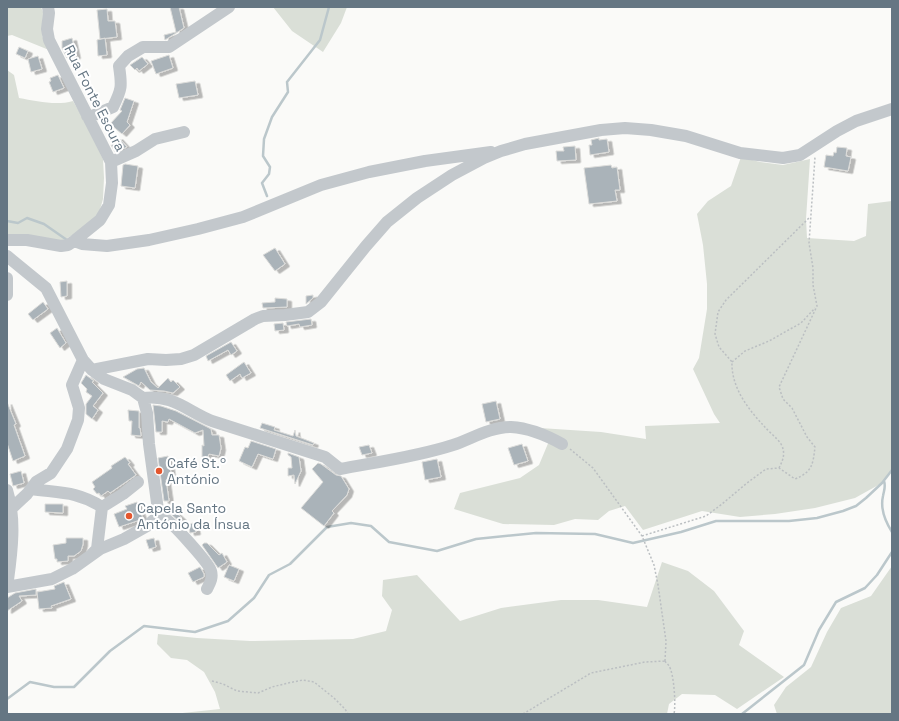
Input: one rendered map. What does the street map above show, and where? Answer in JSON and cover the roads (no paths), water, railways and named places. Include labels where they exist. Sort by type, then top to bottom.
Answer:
[{"type":"street","name":"Rua Fonte Escura","points":[[48,7],[49,13],[47,29],[49,40],[111,162],[112,183],[109,205],[100,220],[71,243]]},
{"type":"street","points":[[87,116],[102,113],[113,107],[122,84],[119,66],[128,56],[143,47],[169,46],[229,7]]},
{"type":"street","points":[[92,370],[148,359],[181,359],[194,355],[255,319],[263,316],[308,312],[321,302],[387,222],[417,198],[452,176],[484,158],[501,151],[525,144],[601,130],[625,128],[651,130],[686,136],[740,153],[783,158],[800,155],[856,121],[892,109]]},
{"type":"street","points":[[111,162],[136,151],[155,139],[184,132]]},
{"type":"street","points":[[7,240],[27,240],[60,246],[71,243],[107,246],[149,240],[243,217],[321,185],[356,176],[425,161],[501,151]]},
{"type":"street","points":[[7,256],[46,288],[83,360],[92,370],[104,379],[132,390],[143,398],[169,400],[212,421],[325,458],[340,469],[416,454],[452,445],[490,431],[509,427],[534,431],[562,444]]},
{"type":"street","points":[[7,278],[7,295]]},
{"type":"street","points":[[11,509],[36,482],[51,473],[67,449],[78,420],[79,408],[72,385],[83,360]]},
{"type":"street","points":[[7,587],[52,579],[72,568],[100,549],[124,539],[147,526],[157,516],[158,510],[149,444],[147,413],[143,398]]},
{"type":"street","points":[[102,507],[123,494],[138,482]]},
{"type":"street","points":[[31,489],[80,495],[102,507]]},
{"type":"street","points":[[7,490],[12,518],[11,562],[7,581]]},
{"type":"street","points":[[90,556],[97,549],[102,507]]},
{"type":"street","points":[[157,516],[163,517],[186,537],[194,550],[211,571],[211,581],[206,589]]},
{"type":"waterway","points":[[267,196],[262,183],[269,174],[270,167],[263,156],[264,139],[272,117],[288,92],[287,82],[320,40],[329,7]]},
{"type":"waterway","points":[[7,221],[18,223],[27,218],[44,224],[67,240]]},
{"type":"waterway","points":[[7,699],[30,682],[54,687],[74,687],[110,651],[144,626],[195,632],[228,621],[254,598],[269,575],[290,564],[327,527],[351,523],[371,526],[389,542],[437,551],[476,539],[536,533],[595,534],[633,543],[681,532],[716,521],[789,521],[817,518],[843,511],[856,506],[866,498],[882,483],[892,470]]},
{"type":"waterway","points":[[884,481],[885,487],[882,506],[885,519],[892,532]]},
{"type":"waterway","points":[[742,714],[804,665],[819,630],[836,602],[865,588],[877,575],[892,552]]},
{"type":"place","name":"Café St.º António","points":[[159,471]]},
{"type":"place","name":"Capela Santo António da Ínsua","points":[[129,516]]}]
